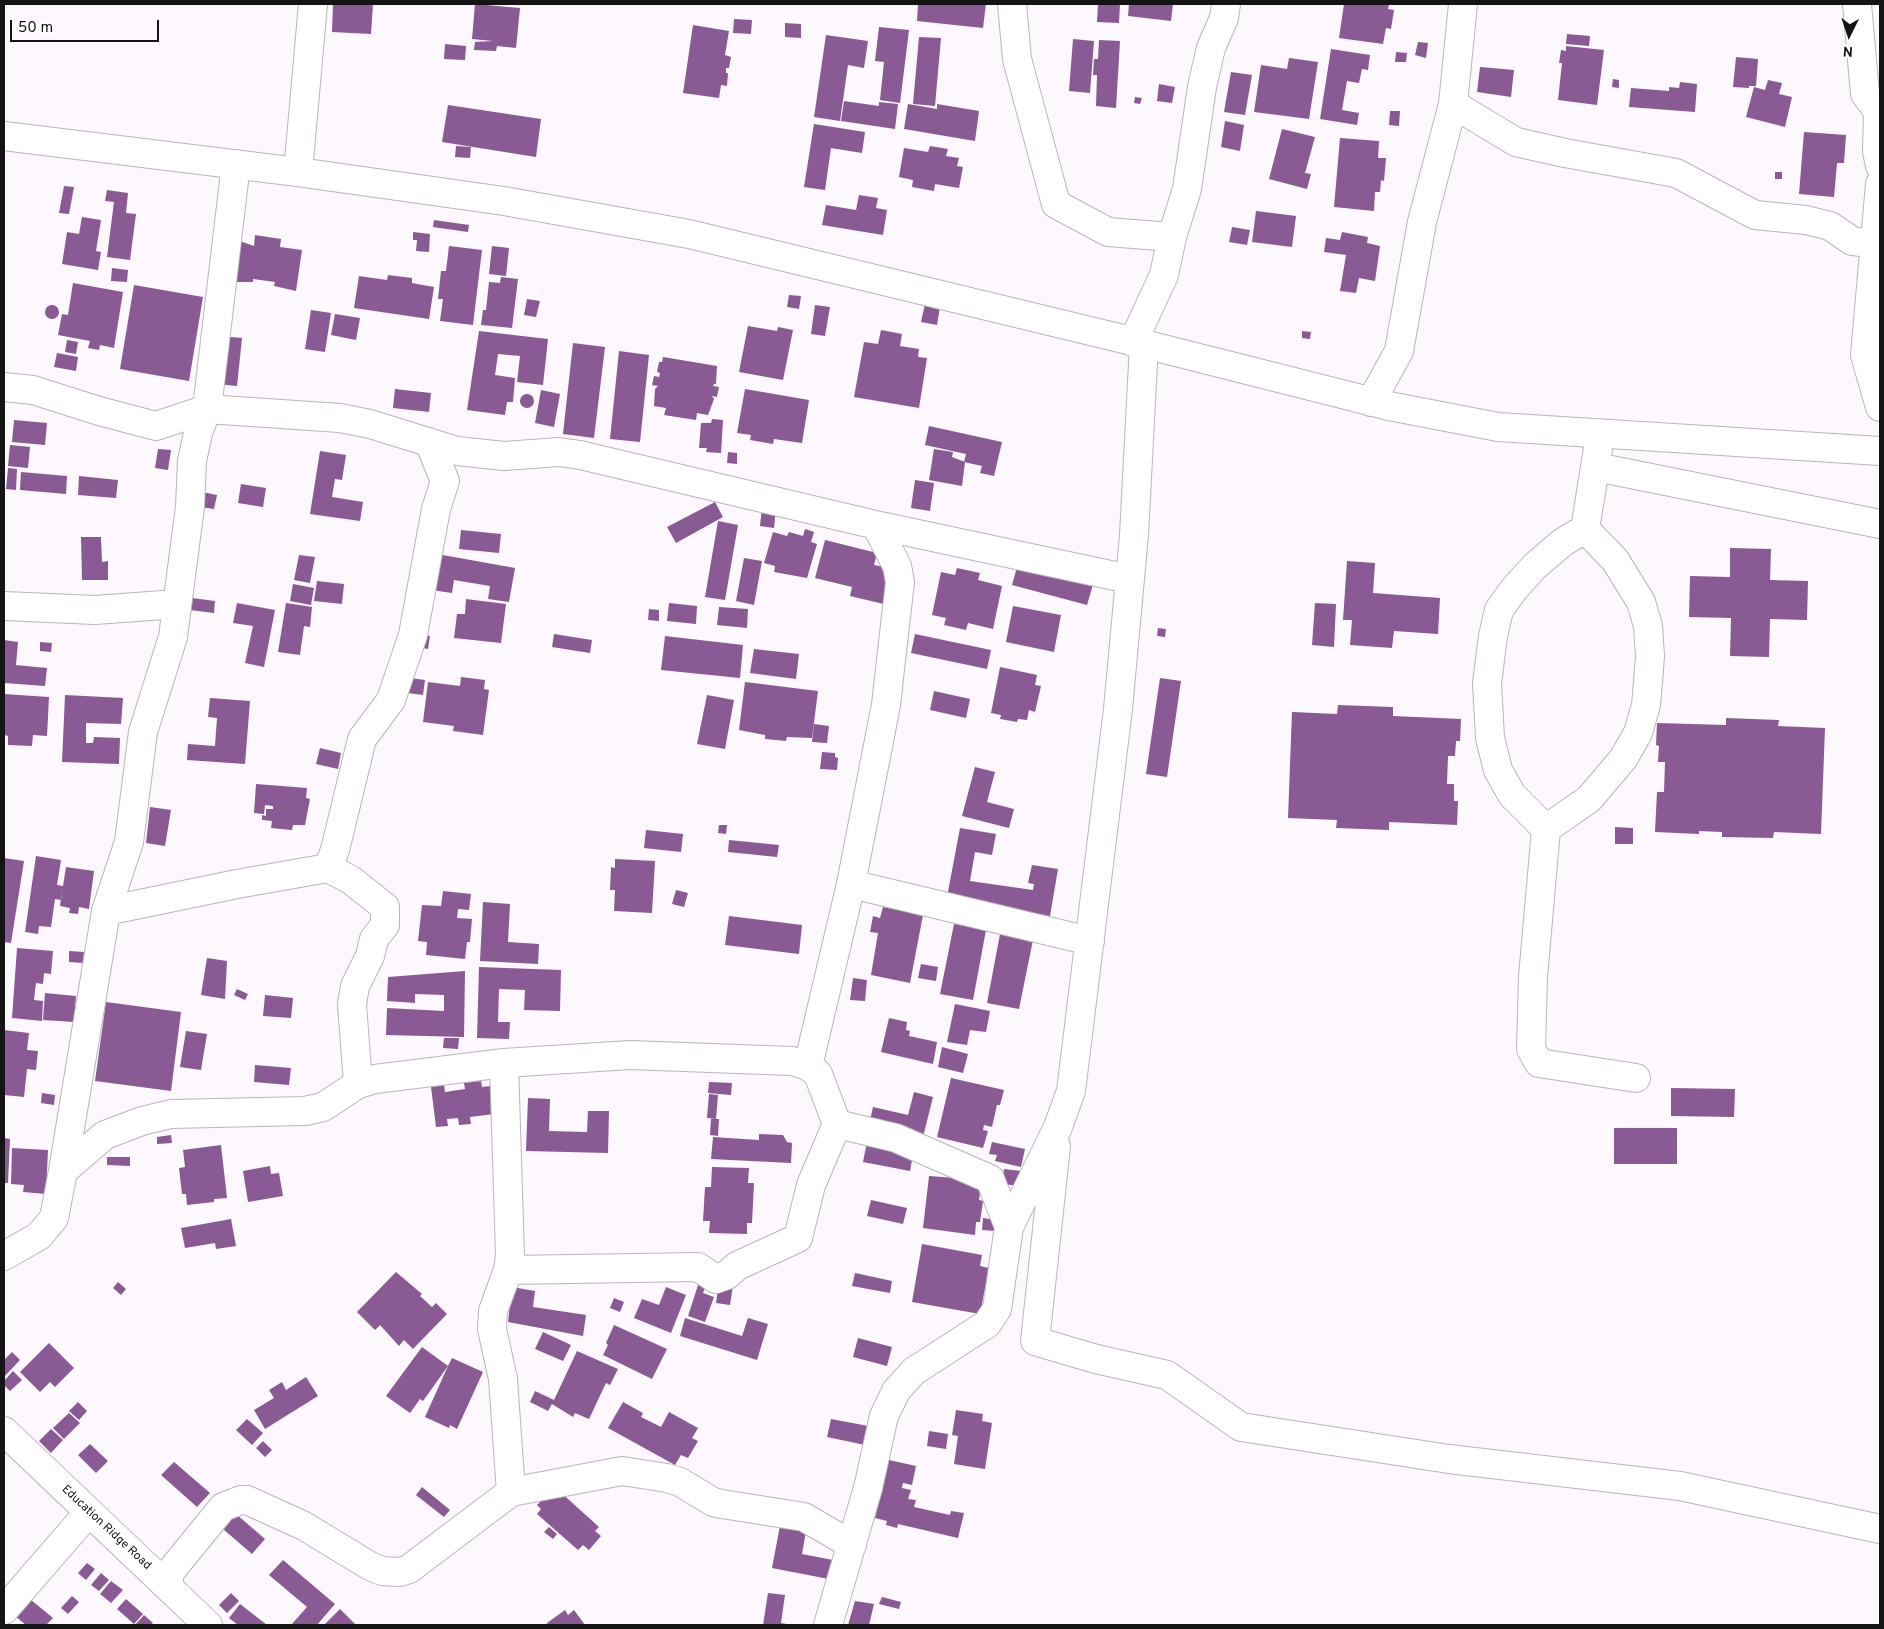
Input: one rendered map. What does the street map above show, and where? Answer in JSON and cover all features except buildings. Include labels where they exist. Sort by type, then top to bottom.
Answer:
[{"type":"street","points":[[298,172],[313,4]]},
{"type":"street","points":[[1012,4],[1017,59],[1056,204],[1108,232],[1172,237]]},
{"type":"street","points":[[828,1625],[868,1488],[884,1416],[896,1391],[914,1371],[987,1324],[996,1309],[1009,1227],[1058,1127],[1071,1090],[1118,709],[1134,535],[1139,343],[1164,275],[1172,237],[1187,189],[1202,87],[1211,48],[1224,18],[1226,4]]},
{"type":"street","points":[[1372,402],[1399,351],[1422,222],[1453,104],[1463,4]]},
{"type":"street","points":[[1857,4],[1865,94],[1878,111],[1880,128],[1877,150],[1880,166]]},
{"type":"street","points":[[1453,104],[1516,142],[1565,154],[1676,174],[1755,215],[1806,220],[1830,226],[1852,241],[1874,244]]},
{"type":"street","points":[[4,136],[298,172],[504,201],[689,234],[1139,343],[1372,402],[1498,427],[1600,435],[1880,451]]},
{"type":"street","points":[[4,1256],[39,1236],[54,1218],[106,911],[129,842],[143,732],[153,694],[169,654],[190,507],[192,461],[198,434],[207,409],[236,164]]},
{"type":"street","points":[[1880,184],[1865,355],[1880,407]]},
{"type":"street","points":[[4,387],[33,390],[99,411],[156,426],[207,409],[340,418],[370,424],[457,451],[504,456],[559,452],[580,455],[876,525],[1129,578]]},
{"type":"street","points":[[1546,829],[1512,795],[1498,770],[1490,738],[1487,683],[1493,636],[1499,610],[1514,589],[1535,566],[1563,542],[1585,529],[1600,435]]},
{"type":"street","points":[[328,868],[335,850],[362,739],[391,700],[413,635],[436,509],[445,481],[429,442]]},
{"type":"street","points":[[1596,467],[1880,524]]},
{"type":"street","points":[[808,1066],[851,884],[886,705],[900,582],[897,566],[876,525]]},
{"type":"street","points":[[1546,829],[1589,799],[1622,758],[1638,732],[1646,705],[1650,656],[1648,626],[1641,602],[1615,560],[1585,529]]},
{"type":"street","points":[[4,606],[95,610],[177,604]]},
{"type":"street","points":[[1546,829],[1533,977],[1531,1049],[1539,1063],[1636,1078]]},
{"type":"street","points":[[106,911],[237,884],[328,868],[351,880],[385,907],[385,925],[374,939],[370,956],[355,986],[352,1004],[358,1084]]},
{"type":"street","points":[[851,884],[1090,941]]},
{"type":"street","points":[[63,1171],[106,1135],[142,1122],[171,1114],[305,1111],[323,1107],[337,1100],[358,1084],[375,1079],[504,1063],[630,1055],[792,1062],[808,1066],[818,1074],[837,1124],[811,1185],[798,1238],[737,1266],[728,1275],[716,1279],[698,1267],[508,1270]]},
{"type":"street","points":[[504,1063],[510,1233],[508,1270],[493,1311],[492,1329],[503,1379],[512,1492]]},
{"type":"street","points":[[837,1124],[896,1138],[990,1179],[1009,1227]]},
{"type":"street","points":[[1058,1127],[1035,1341],[1096,1359],[1167,1375],[1241,1427],[1450,1459],[1680,1486],[1880,1529]]},
{"type":"street","name":"Education Ridge Road","points":[[4,1431],[208,1625]]},
{"type":"street","points":[[168,1586],[170,1572],[223,1507],[232,1503],[247,1500],[304,1526],[370,1566],[382,1571],[400,1572],[409,1569],[512,1492],[622,1471],[650,1474],[680,1482],[713,1502],[804,1517],[852,1545]]},
{"type":"street","points":[[4,1610],[89,1512]]}]
